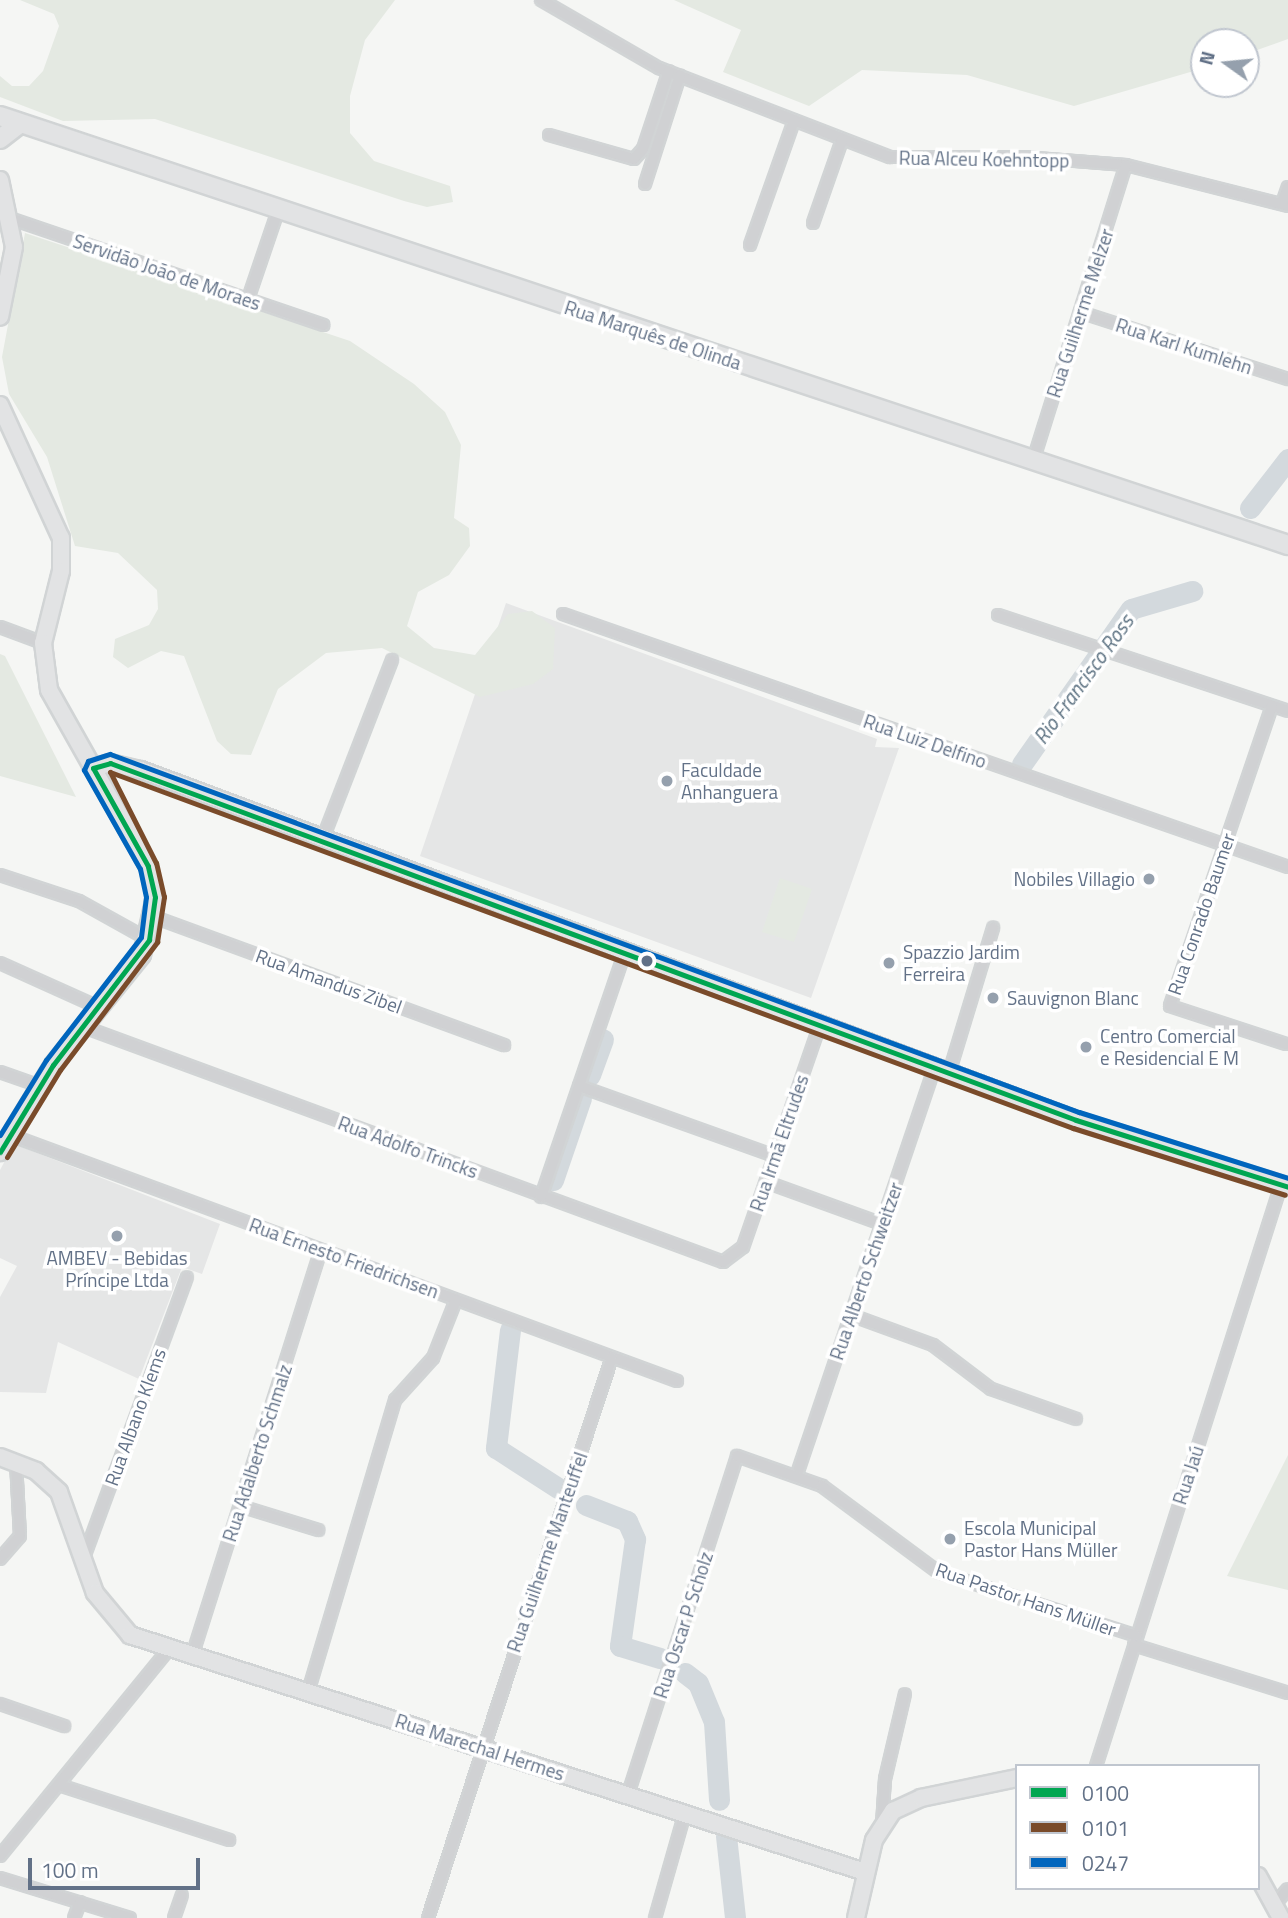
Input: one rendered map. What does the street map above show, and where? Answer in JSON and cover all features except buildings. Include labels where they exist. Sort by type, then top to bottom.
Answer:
[{"type":"main road","name":"Rua Marquês de Olinda","points":[[0,116],[18,125],[1288,545]]},
{"type":"main road","name":"Rua Marquês de Olinda","points":[[0,125],[18,125]]},
{"type":"main road","points":[[0,139],[18,125]]},
{"type":"main road","points":[[0,180],[12,219],[12,265],[1,309]]},
{"type":"main road","points":[[0,200],[12,219]]},
{"type":"main road","points":[[0,405],[61,538],[61,571],[43,643],[49,690],[148,866],[154,918],[149,940],[40,1086],[0,1152]]},
{"type":"main road","points":[[93,768],[132,767],[942,1070],[1284,1186]]},
{"type":"main road","name":"Rua Marechal Hermes","points":[[8,1459],[59,1492],[111,1619],[130,1635],[865,1872]]},
{"type":"main road","points":[[856,1918],[865,1872],[882,1824],[911,1801],[1015,1778]]},
{"type":"main road","points":[[1260,1880],[1278,1911]]},
{"type":"street","name":"Rua Alceu Koehntopp","points":[[541,0],[674,73],[907,162],[1024,157],[1126,165],[1285,205]]},
{"type":"street","points":[[549,135],[634,159],[643,149],[674,73]]},
{"type":"street","points":[[645,184],[674,73]]},
{"type":"street","points":[[750,245],[794,121]]},
{"type":"street","points":[[813,223],[842,139]]},
{"type":"street","name":"Rua Guilherme Melzer","points":[[1033,461],[1126,165]]},
{"type":"street","points":[[1285,205],[1288,187]]},
{"type":"street","points":[[248,299],[278,211]]},
{"type":"street","name":"Servidão João de Moraes","points":[[12,219],[323,325]]},
{"type":"street","name":"Rua Karl Kumlehn","points":[[1080,312],[1288,379]]},
{"type":"street","name":"Rua Luiz Delfino","points":[[563,614],[1288,867]]},
{"type":"street","points":[[998,615],[1288,711]]},
{"type":"street","points":[[0,627],[43,643]]},
{"type":"street","points":[[323,838],[392,660]]},
{"type":"street","name":"Rua Conrado Baumer","points":[[1272,706],[1170,1006],[1286,1044]]},
{"type":"street","points":[[0,875],[79,901],[149,940]]},
{"type":"street","name":"Rua Amandus Zibel","points":[[154,918],[504,1045]]},
{"type":"street","name":"Rua Alberto Schweitzer","points":[[797,1474],[882,1224],[942,1070],[993,928]]},
{"type":"street","points":[[541,1197],[625,951]]},
{"type":"street","points":[[0,963],[100,1008]]},
{"type":"street","name":"Rua Irmã Eltrudes","points":[[733,1259],[743,1247],[820,1024]]},
{"type":"street","name":"Rua Adolfo Trincks","points":[[84,1027],[715,1261],[733,1259]]},
{"type":"street","points":[[0,1072],[40,1086]]},
{"type":"street","points":[[579,1086],[775,1156]]},
{"type":"street","name":"Rua Ernesto Friedrichsen","points":[[10,1135],[677,1381]]},
{"type":"street","points":[[766,1182],[882,1224]]},
{"type":"street","name":"Rua Jaú","points":[[1097,1764],[1284,1186]]},
{"type":"street","name":"Rua Adalberto Schmalz","points":[[192,1656],[321,1250]]},
{"type":"street","name":"Rua Albano Klems","points":[[84,1557],[187,1277]]},
{"type":"street","points":[[308,1692],[395,1400],[433,1357],[456,1300]]},
{"type":"street","points":[[851,1315],[933,1345],[991,1389],[1076,1419]]},
{"type":"street","name":"Rua Guilherme Manteuffel","points":[[428,1918],[481,1746],[612,1357]]},
{"type":"street","name":"Rua Pastor Hans Müller","points":[[737,1456],[797,1474],[873,1520],[938,1572],[1288,1693]]},
{"type":"street","name":"Rua Oscar P Scholz","points":[[628,1794],[737,1456]]},
{"type":"street","points":[[0,1559],[20,1536],[8,1459]]},
{"type":"street","points":[[240,1506],[318,1530]]},
{"type":"street","points":[[0,1856],[169,1648]]},
{"type":"street","points":[[882,1824],[885,1779],[905,1694]]},
{"type":"street","points":[[0,1704],[64,1726]]},
{"type":"street","points":[[59,1784],[229,1840]]},
{"type":"street","points":[[655,1918],[685,1813]]},
{"type":"street","points":[[0,1878],[130,1918]]},
{"type":"street","points":[[1278,1911],[1288,1889]]},
{"type":"street","points":[[174,1918],[182,1895]]},
{"type":"street","points":[[74,1918],[80,1902]]},
{"type":"shaded area","points":[[20,0],[395,0],[365,40],[350,96],[350,133],[374,161],[450,186],[453,202],[427,207],[404,201],[155,119],[63,121],[0,97],[0,76],[12,86],[29,86],[43,71],[59,26],[54,14]]},
{"type":"shaded area","points":[[674,0],[1288,0],[1288,39],[1260,49],[1260,28],[1190,28],[1190,72],[1074,106],[967,75],[862,70],[809,106],[723,72],[741,30]]},
{"type":"shaded area","points":[[25,233],[350,341],[414,384],[445,412],[461,445],[454,518],[469,528],[470,546],[449,575],[418,592],[407,626],[434,648],[475,655],[508,614],[532,611],[555,628],[553,669],[533,684],[480,697],[382,648],[326,653],[278,689],[251,755],[231,754],[217,741],[184,656],[161,651],[128,668],[113,657],[115,639],[149,625],[158,609],[157,590],[118,553],[75,546],[47,457],[9,394],[2,357]]},
{"type":"shaded area","name":"Faculdade Anhanguera","points":[[506,603],[877,739],[875,747],[899,748],[811,998],[420,856]]},
{"type":"shaded area","points":[[0,654],[5,656],[76,797],[0,776]]},
{"type":"shaded area","points":[[780,878],[812,889],[794,942],[762,932]]},
{"type":"shaded area","points":[[14,1144],[220,1224],[202,1274],[182,1267],[139,1379],[58,1342],[46,1393],[0,1392],[0,1297],[17,1266],[0,1258],[0,1170]]},
{"type":"shaded area","points":[[1288,1455],[1288,1590],[1227,1576]]},
{"type":"waterway","name":"Rio Francisco Ross","points":[[1250,508],[1288,459]]},
{"type":"waterway","name":"Rio Francisco Ross","points":[[1022,764],[1131,609],[1192,591]]},
{"type":"waterway","name":"Rio Francisco Ross","points":[[590,1075],[603,1039]]},
{"type":"waterway","name":"Rio Francisco Ross","points":[[553,1180],[581,1098]]},
{"type":"waterway","name":"Rio Francisco Ross","points":[[510,1330],[496,1448],[558,1488]]},
{"type":"waterway","name":"Rio Francisco Ross","points":[[586,1505],[627,1521],[635,1539],[620,1646],[660,1658]]},
{"type":"waterway","name":"Rio Francisco Ross","points":[[685,1673],[698,1683],[714,1722],[719,1800]]},
{"type":"waterway","name":"Rio Francisco Ross","points":[[726,1836],[735,1918]]},
{"type":"transit line","name":"0247","points":[[0,1135],[46,1060],[141,937],[146,897],[140,869],[84,770],[88,761],[110,754],[1079,1112],[1288,1178]]},
{"type":"transit line","name":"0100","points":[[0,1152],[53,1065],[149,940],[155,897],[148,866],[93,768],[110,763],[1076,1120],[1288,1187]]},
{"type":"transit line","name":"0101","points":[[7,1157],[60,1070],[157,942],[164,897],[156,863],[110,772],[1073,1128],[1285,1195]]},
{"type":"place","name":"Faculdade Anhanguera","points":[[667,781]]},
{"type":"place","name":"Nobiles Villagio","points":[[1149,879]]},
{"type":"place","name":"Spazzio Jardim Ferreira","points":[[889,963]]},
{"type":"place","name":"Sauvignon Blanc","points":[[993,998]]},
{"type":"place","name":"Centro Comercial e Residencial E M","points":[[1086,1047]]},
{"type":"place","name":"AMBEV - Bebidas Príncipe Ltda","points":[[117,1236]]},
{"type":"place","name":"Escola Municipal Pastor Hans Müller","points":[[950,1539]]}]
